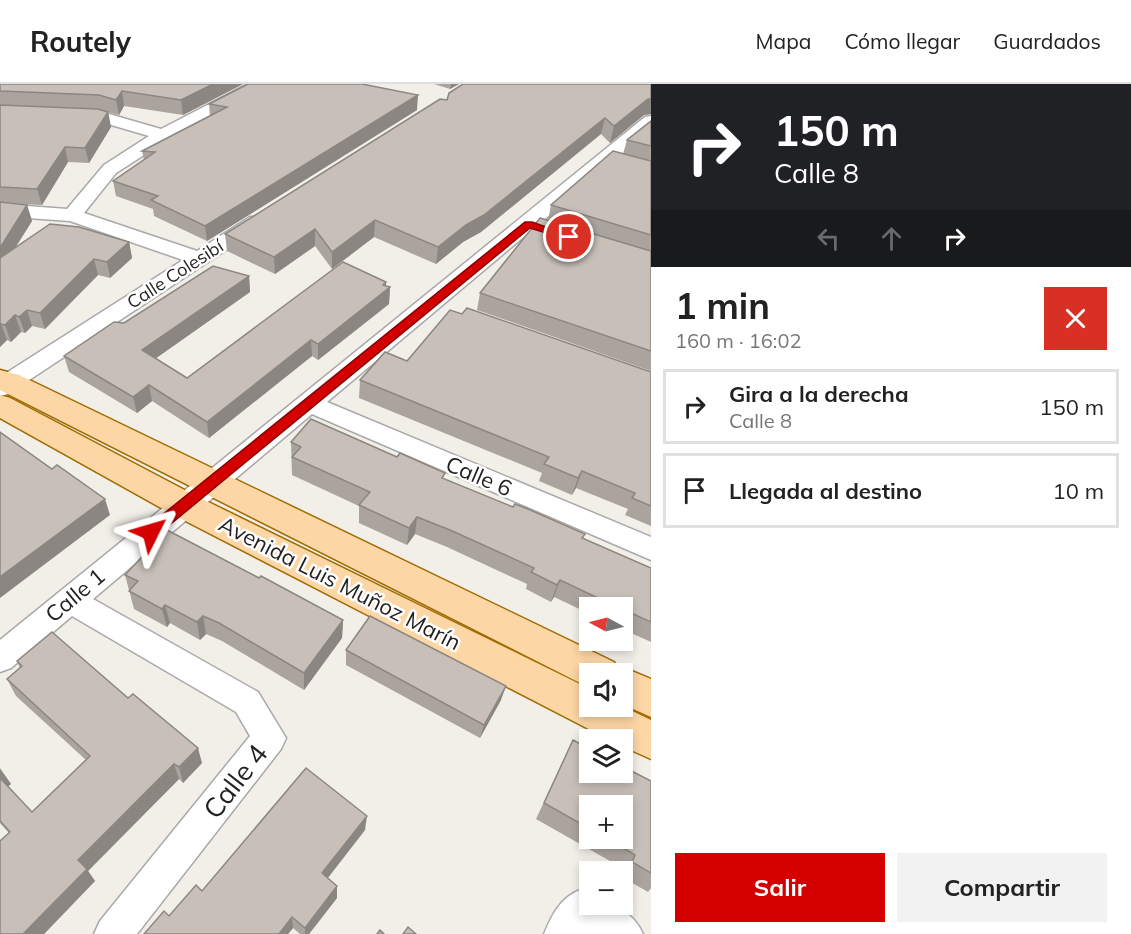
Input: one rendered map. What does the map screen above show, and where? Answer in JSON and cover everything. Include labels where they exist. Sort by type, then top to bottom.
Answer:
[{"type":"main road","name":"Avenida Luis Muñoz Marín","points":[[2,389],[211,483],[579,664]]},
{"type":"main road","name":"Avenida Luis Muñoz Marín","points":[[2,389],[184,504],[651,740]]},
{"type":"main road","points":[[633,690],[651,699]]},
{"type":"street","points":[[72,215],[111,169],[163,135],[260,84]]},
{"type":"street","points":[[0,112],[102,117],[163,135]]},
{"type":"street","name":"Calle 1","points":[[0,658],[308,403],[443,308],[617,162],[651,121]]},
{"type":"street","name":"Calle Colesibí","points":[[2,389],[277,208]]},
{"type":"street","points":[[0,210],[72,215],[198,258]]},
{"type":"street","name":"Calle 6","points":[[308,403],[651,549]]},
{"type":"street","name":"Calle 4","points":[[69,600],[247,702],[269,738],[113,934]]},
{"type":"street","points":[[563,934],[580,909],[624,934]]},
{"type":"building","points":[[0,84],[213,84],[181,100],[122,91],[116,100],[99,95],[0,91]]},
{"type":"building","points":[[248,84],[362,84],[418,95],[205,226],[151,200],[158,196],[113,181],[155,152],[142,151],[227,107],[209,104]]},
{"type":"building","points":[[463,84],[651,84],[651,99],[614,126],[605,118],[484,215],[466,225],[438,247],[375,220],[332,252],[315,229],[274,257],[225,234],[440,99],[447,100],[449,93]]},
{"type":"building","points":[[0,105],[98,109],[108,112],[85,148],[65,147],[37,189],[0,187]]},
{"type":"building","points":[[651,121],[651,146],[627,140]]},
{"type":"building","points":[[613,151],[651,161],[651,235],[551,205]]},
{"type":"building","points":[[0,202],[27,205],[0,248]]},
{"type":"building","points":[[540,218],[651,251],[651,351],[480,293]]},
{"type":"building","points":[[50,224],[79,227],[129,242],[107,262],[94,259],[40,313],[27,310],[19,317],[15,315],[5,325],[0,325],[0,258]]},
{"type":"building","points":[[343,262],[386,282],[383,285],[390,287],[318,344],[311,340],[207,422],[149,385],[133,397],[64,356],[114,322],[124,323],[213,266],[249,276],[142,350],[187,378]]},
{"type":"building","points":[[467,308],[651,372],[651,506],[632,498],[635,493],[582,471],[578,478],[544,464],[549,457],[360,380],[385,352],[407,361],[450,310],[462,314]]},
{"type":"building","points":[[311,419],[397,457],[400,453],[445,473],[442,478],[513,507],[515,504],[528,509],[585,534],[582,538],[651,568],[651,622],[633,614],[633,597],[596,597],[560,580],[557,585],[531,572],[534,568],[450,530],[417,517],[409,528],[359,505],[370,492],[292,457],[301,447],[291,442]]},
{"type":"building","points":[[0,432],[52,469],[57,465],[105,499],[0,577]]},
{"type":"building","points":[[167,530],[259,578],[261,576],[343,620],[304,673],[219,623],[203,616],[197,622],[165,605],[162,609],[129,591],[138,581],[125,575]]},
{"type":"building","points":[[370,616],[506,686],[484,725],[346,650]]},
{"type":"building","points":[[52,632],[128,698],[133,694],[198,748],[179,767],[174,764],[78,860],[87,869],[23,934],[0,934],[0,841],[10,832],[0,821],[0,778],[32,812],[90,756],[7,679],[22,666],[17,661]]},
{"type":"building","points":[[573,740],[579,743],[579,783],[633,783],[633,772],[651,781],[651,873],[633,863],[635,855],[625,849],[633,849],[633,795],[579,795],[579,823],[544,803]]},
{"type":"building","points":[[306,768],[367,816],[322,873],[337,886],[305,928],[292,917],[279,934],[144,934],[164,911],[169,916],[196,885],[202,891]]},
{"type":"building","points":[[408,927],[416,934],[403,934]]},
{"type":"route","points":[[151,532],[528,224],[569,237]]}]
